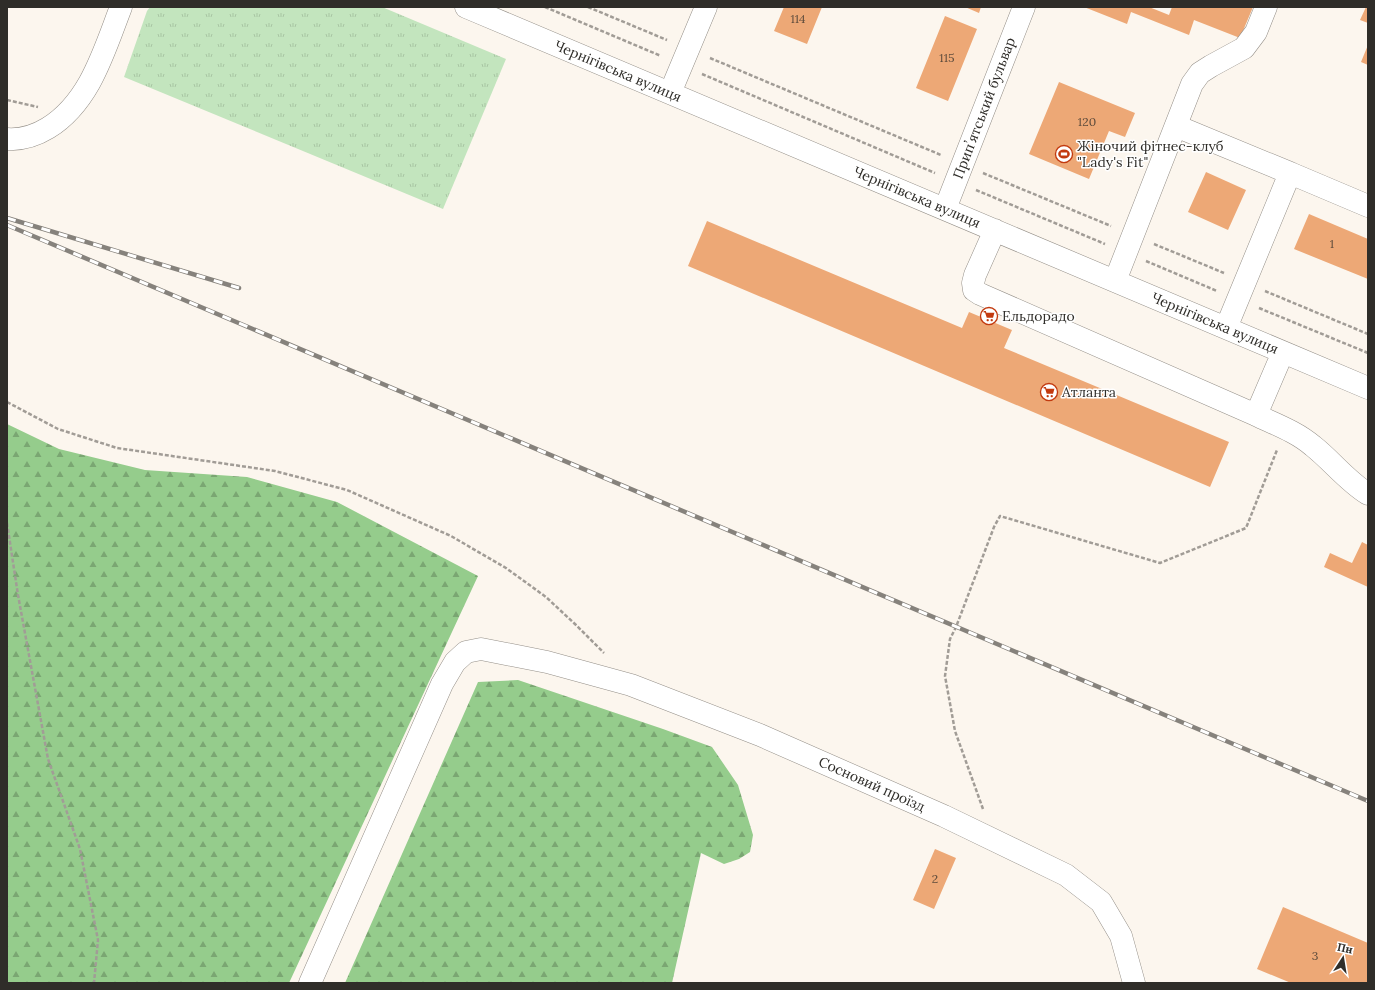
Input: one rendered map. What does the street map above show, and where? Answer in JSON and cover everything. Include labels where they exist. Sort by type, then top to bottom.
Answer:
[{"type":"street","points":[[7,140],[30,137],[58,122],[71,110],[84,94],[95,73],[121,7]]},
{"type":"street","name":"Чернігівська вулиця","points":[[466,7],[1368,388]]},
{"type":"street","points":[[670,93],[706,7]]},
{"type":"street","name":"Припʼятський бульвар","points":[[945,209],[1024,7]]},
{"type":"street","points":[[1115,281],[1192,84],[1200,74],[1244,48],[1256,32],[1266,7]]},
{"type":"street","points":[[1176,126],[1368,206]]},
{"type":"street","points":[[1226,328],[1290,173]]},
{"type":"street","points":[[995,230],[972,283],[974,290],[980,294],[1286,429],[1313,446],[1350,482],[1368,494]]},
{"type":"street","points":[[1256,415],[1283,352]]},
{"type":"street","name":"Сосновий проїзд","points":[[310,983],[442,684],[455,662],[466,652],[481,649],[547,662],[631,685],[760,735],[944,816],[1066,875],[1101,902],[1121,936],[1134,983]]},
{"type":"path","points":[[7,100],[42,108]]},
{"type":"path","points":[[7,402],[58,429],[117,448],[275,471],[347,490],[451,536],[506,568],[546,597],[607,656]]},
{"type":"path","points":[[995,841],[955,731],[945,676],[950,639],[994,527],[1000,516],[1160,563],[1246,528],[1286,429]]},
{"type":"path","points":[[7,523],[18,595],[48,759],[80,849],[98,940],[94,983]]},
{"type":"green space","points":[[150,7],[382,7],[506,59],[443,209],[124,77],[147,11]]},
{"type":"green space","points":[[7,424],[59,449],[145,470],[247,477],[337,502],[478,576],[289,983],[7,983]]},
{"type":"green space","points":[[518,680],[712,747],[738,785],[753,835],[750,852],[739,859],[724,864],[701,853],[672,983],[345,983],[478,682]]},
{"type":"building","points":[[784,7],[822,7],[807,44],[774,31]]},
{"type":"building","points":[[965,7],[981,7],[979,13]]},
{"type":"building","points":[[1084,7],[1149,7],[1169,15],[1172,7],[1253,7],[1240,38],[1194,20],[1189,35],[1131,12],[1127,24]]},
{"type":"building","points":[[1366,7],[1368,7],[1368,23],[1360,20]]},
{"type":"building","points":[[945,16],[977,29],[948,101],[916,88]]},
{"type":"building","points":[[1368,45],[1368,65],[1361,62]]},
{"type":"building","points":[[1059,82],[1135,113],[1125,137],[1109,131],[1089,179],[1029,154]]},
{"type":"building","points":[[1206,172],[1246,190],[1228,230],[1188,212]]},
{"type":"building","points":[[1309,214],[1368,239],[1368,279],[1294,249]]},
{"type":"building","name":"Атланта","points":[[707,221],[962,328],[969,312],[1012,330],[1004,348],[1229,442],[1210,487],[688,266]]},
{"type":"building","points":[[1362,542],[1368,545],[1368,587],[1324,567],[1330,553],[1352,563]]},
{"type":"building","points":[[935,849],[956,858],[934,909],[913,900]]},
{"type":"building","points":[[1283,907],[1368,943],[1368,983],[1291,983],[1257,969]]},
{"type":"railway","points":[[7,218],[239,288]]},
{"type":"railway","points":[[7,225],[1368,801]]},
{"type":"place","name":"Жіночий фітнес-клуб \"Lady's Fit\"","points":[[1064,154]]},
{"type":"place","name":"Ельдорадо","points":[[989,316]]},
{"type":"place","name":"Атланта","points":[[1049,392]]}]
